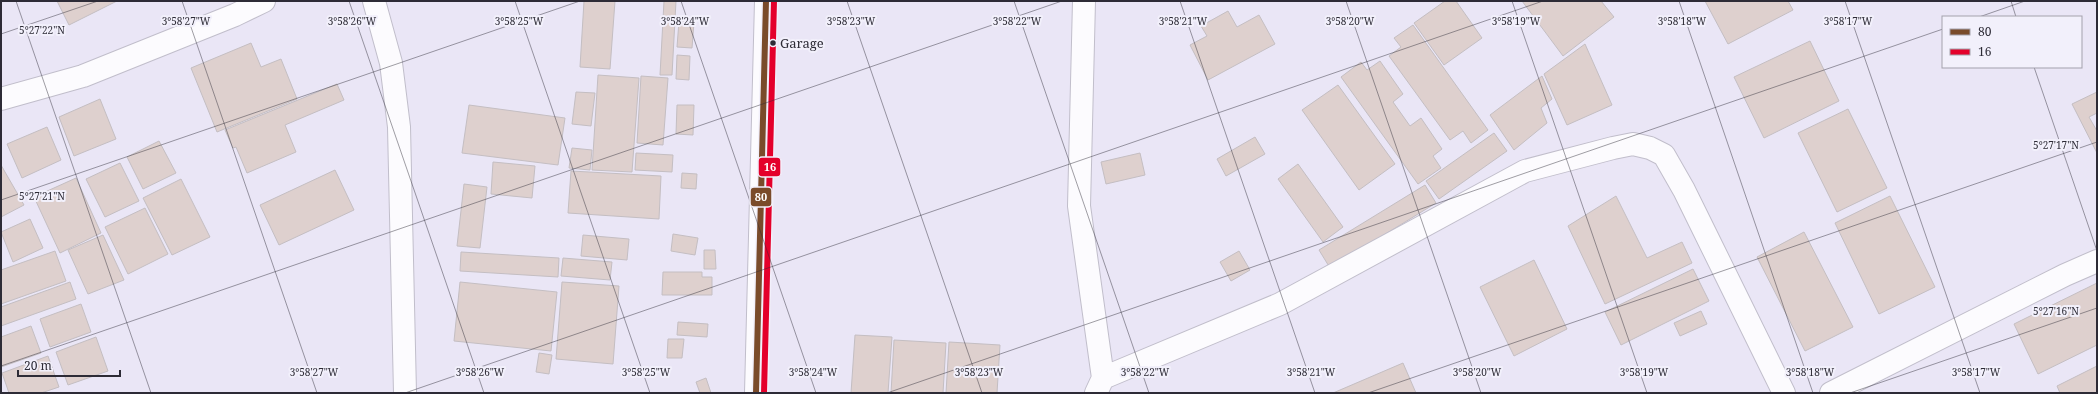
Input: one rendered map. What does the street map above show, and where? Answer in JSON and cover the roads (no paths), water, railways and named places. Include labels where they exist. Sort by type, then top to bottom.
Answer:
[{"type":"street","points":[[1,99],[89,74],[228,18],[264,1]]},
{"type":"street","points":[[374,1],[391,63],[399,128],[403,392]]},
{"type":"street","points":[[756,393],[766,1]]},
{"type":"street","points":[[1084,1],[1079,206],[1100,386],[1280,304],[1526,171],[1633,144],[1650,148],[1664,155],[1684,190],[1784,393]]},
{"type":"street","points":[[1831,393],[2065,275],[2097,261]]},
{"type":"place","name":"Garage","points":[[773,43]]}]
